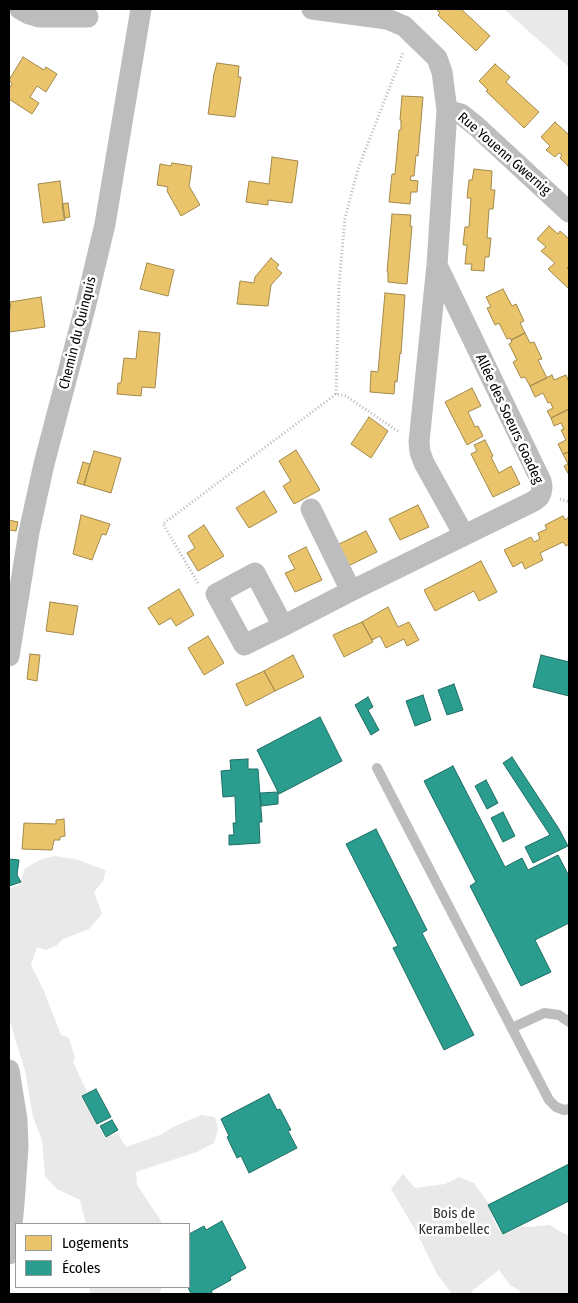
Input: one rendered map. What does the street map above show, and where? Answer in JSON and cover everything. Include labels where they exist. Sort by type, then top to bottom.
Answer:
[{"type":"street","points":[[20,9],[40,17],[88,17]]},
{"type":"street","name":"Chemin du Quinquis","points":[[9,656],[29,532],[44,464],[83,316],[104,224],[141,9]]},
{"type":"street","name":"Rue Youenn Gwernig","points":[[312,9],[396,21],[412,33],[438,58],[442,72],[447,110],[467,118],[569,212]]},
{"type":"street","name":"Allée des Soeurs Goadeg","points":[[447,110],[437,265],[419,442],[424,463],[464,536]]},
{"type":"street","name":"Allée des Soeurs Goadeg","points":[[216,594],[244,645],[539,497],[542,487],[437,265]]},
{"type":"street","points":[[310,509],[351,591]]},
{"type":"street","points":[[216,594],[255,573],[283,626]]},
{"type":"street","points":[[9,1070],[18,1147],[13,1176],[9,1254]]},
{"type":"lane","points":[[377,768],[549,1100],[556,1107],[564,1110],[569,1109]]},
{"type":"lane","points":[[512,1028],[544,1013],[559,1015],[569,1022]]},
{"type":"path","points":[[336,394],[340,275],[345,218],[358,169],[412,33]]},
{"type":"path","points":[[216,594],[200,587],[164,524],[336,394],[346,396],[411,440],[419,442]]},
{"type":"green space","points":[[504,9],[569,9],[569,67],[534,36]]},
{"type":"green space","points":[[55,856],[75,859],[106,870],[103,881],[94,892],[102,914],[89,929],[63,939],[57,945],[46,950],[37,947],[31,965],[43,989],[61,1035],[69,1038],[75,1058],[73,1062],[87,1092],[81,1096],[105,1138],[117,1133],[126,1147],[160,1135],[201,1115],[215,1117],[218,1129],[214,1143],[197,1152],[136,1172],[137,1185],[162,1223],[86,1223],[80,1200],[57,1189],[45,1176],[42,1140],[33,1117],[25,1071],[9,1018],[9,889],[20,884],[25,868],[42,859]]},
{"type":"green space","name":"Bois de Kerambellec","points":[[403,1174],[415,1188],[445,1184],[459,1177],[474,1183],[487,1201],[495,1223],[503,1235],[522,1226],[549,1225],[569,1236],[569,1294],[518,1294],[520,1291],[510,1285],[499,1270],[473,1290],[471,1294],[452,1294],[437,1274],[417,1233],[391,1189]]},
{"type":"green space","points":[[89,1288],[162,1288],[159,1294],[89,1294]]},
{"type":"building: Logements","points":[[436,9],[461,9],[490,36],[476,51],[438,15],[440,13]]},
{"type":"building: Logements","points":[[23,57],[44,70],[46,67],[57,74],[46,92],[37,86],[30,97],[39,103],[32,114],[9,99],[9,89],[12,84],[9,80]]},
{"type":"building: Logements","points":[[217,63],[239,66],[238,77],[241,77],[235,117],[208,114]]},
{"type":"building: Logements","points":[[495,64],[510,77],[506,82],[539,112],[524,128],[486,91],[488,90],[479,81]]},
{"type":"building: Logements","points":[[402,96],[423,97],[418,156],[416,155],[414,176],[411,176],[410,180],[418,181],[417,192],[411,192],[410,204],[389,202],[392,174],[395,174],[399,130],[401,130]]},
{"type":"building: Logements","points":[[555,122],[569,135],[569,167],[560,158],[562,155],[559,153],[555,157],[546,150],[550,146],[541,137]]},
{"type":"building: Logements","points":[[272,157],[298,161],[292,203],[268,200],[268,205],[246,202],[249,181],[269,184]]},
{"type":"building: Logements","points":[[172,163],[192,166],[189,186],[200,205],[181,216],[167,191],[168,187],[157,185],[160,164],[171,166]]},
{"type":"building: Logements","points":[[474,169],[492,171],[491,190],[495,190],[493,209],[489,209],[487,238],[491,238],[489,257],[485,257],[484,271],[471,270],[472,264],[465,264],[467,245],[463,245],[465,227],[469,227],[471,198],[467,198],[469,180],[472,180]]},
{"type":"building: Logements","points":[[60,181],[65,220],[43,223],[38,184]]},
{"type":"building: Logements","points":[[68,203],[70,217],[64,218],[62,204]]},
{"type":"building: Logements","points":[[392,214],[411,215],[410,226],[412,226],[407,284],[388,282],[387,272]]},
{"type":"building: Logements","points":[[549,226],[558,234],[560,231],[569,239],[569,265],[567,268],[569,270],[569,289],[548,269],[555,263],[541,251],[546,247],[537,239]]},
{"type":"building: Logements","points":[[271,258],[279,265],[276,268],[282,273],[271,285],[268,306],[237,304],[240,281],[254,283],[255,277]]},
{"type":"building: Logements","points":[[147,263],[174,270],[168,296],[140,289]]},
{"type":"building: Logements","points":[[503,289],[512,306],[516,304],[524,321],[520,323],[525,333],[511,340],[510,338],[507,339],[499,323],[495,325],[487,308],[491,307],[486,297]]},
{"type":"building: Logements","points":[[385,293],[405,295],[401,354],[394,394],[370,392],[371,371],[378,372]]},
{"type":"building: Logements","points":[[41,297],[45,327],[9,332],[10,302]]},
{"type":"building: Logements","points":[[139,331],[160,333],[155,388],[142,387],[141,396],[117,394],[118,383],[121,383],[124,358],[136,359]]},
{"type":"building: Logements","points":[[525,333],[530,343],[534,342],[542,359],[538,360],[547,378],[530,386],[525,377],[521,378],[513,362],[517,360],[509,344],[512,342],[511,340]]},
{"type":"building: Logements","points":[[552,375],[554,380],[566,375],[569,382],[569,409],[551,418],[547,411],[553,408],[550,402],[548,403],[543,393],[535,397],[530,386]]},
{"type":"building: Logements","points":[[472,388],[481,406],[468,412],[475,427],[478,426],[483,436],[467,445],[445,402]]},
{"type":"building: Logements","points":[[569,409],[569,452],[563,454],[558,444],[566,440],[561,430],[564,429],[561,423],[554,426],[551,418]]},
{"type":"building: Logements","points":[[369,417],[388,431],[371,458],[351,444]]},
{"type":"building: Logements","points":[[485,440],[499,473],[511,466],[520,484],[493,497],[471,454],[477,451],[474,445]]},
{"type":"building: Logements","points":[[296,450],[320,490],[294,504],[283,486],[291,481],[279,461]]},
{"type":"building: Logements","points":[[94,451],[121,458],[111,493],[84,485]]},
{"type":"building: Logements","points":[[569,452],[569,475],[564,466],[568,464],[563,454]]},
{"type":"building: Logements","points":[[83,462],[90,464],[84,485],[77,483]]},
{"type":"building: Logements","points":[[264,491],[277,512],[249,528],[236,508]]},
{"type":"building: Logements","points":[[418,505],[429,527],[400,540],[389,519]]},
{"type":"building: Logements","points":[[81,515],[110,524],[106,535],[102,534],[92,560],[73,554]]},
{"type":"building: Logements","points":[[563,516],[565,520],[569,517],[569,544],[566,546],[563,542],[540,553],[543,560],[525,569],[522,562],[513,567],[504,550],[531,537],[534,542],[540,539],[538,533],[547,529],[545,525]]},
{"type":"building: Logements","points":[[9,520],[18,522],[16,531],[9,530]]},
{"type":"building: Logements","points":[[204,525],[224,556],[198,571],[187,553],[195,548],[188,536]]},
{"type":"building: Logements","points":[[366,531],[377,552],[348,566],[337,545]]},
{"type":"building: Logements","points":[[306,547],[322,580],[295,592],[285,573],[295,569],[288,556]]},
{"type":"building: Logements","points":[[481,561],[497,592],[479,601],[474,591],[435,611],[424,590]]},
{"type":"building: Logements","points":[[179,589],[194,615],[176,626],[171,618],[159,625],[148,608]]},
{"type":"building: Logements","points":[[50,602],[78,606],[73,635],[46,631]]},
{"type":"building: Logements","points":[[388,607],[398,627],[409,622],[419,640],[407,646],[404,639],[386,648],[380,636],[372,640],[362,622]]},
{"type":"building: Logements","points":[[362,622],[373,642],[344,657],[333,635]]},
{"type":"building: Logements","points":[[208,636],[224,663],[204,675],[188,648]]},
{"type":"building: Logements","points":[[30,654],[40,655],[37,681],[27,679]]},
{"type":"building: Logements","points":[[293,655],[304,677],[275,691],[264,671]]},
{"type":"building: Logements","points":[[264,671],[275,691],[246,706],[236,684]]},
{"type":"building: Logements","points":[[64,819],[65,836],[60,837],[60,840],[54,840],[52,850],[22,849],[24,823],[56,824],[56,820]]},
{"type":"building: Écoles","points":[[541,655],[569,662],[569,696],[533,687]]},
{"type":"building: Écoles","points":[[454,684],[463,710],[447,715],[438,690]]},
{"type":"building: Écoles","points":[[423,695],[431,720],[415,726],[406,701]]},
{"type":"building: Écoles","points":[[368,697],[373,707],[368,710],[379,730],[371,735],[355,705]]},
{"type":"building: Écoles","points":[[320,717],[342,761],[279,794],[257,750]]},
{"type":"building: Écoles","points":[[512,757],[568,846],[533,863],[525,847],[550,835],[503,763]]},
{"type":"building: Écoles","points":[[248,759],[248,769],[258,769],[262,822],[259,822],[260,843],[229,845],[229,835],[234,835],[233,823],[236,823],[235,796],[223,797],[221,771],[231,770],[230,760]]},
{"type":"building: Écoles","points":[[453,766],[505,867],[522,858],[528,870],[558,855],[569,876],[569,923],[535,940],[551,972],[521,986],[470,886],[476,882],[424,781]]},
{"type":"building: Écoles","points":[[486,780],[498,803],[487,809],[475,786]]},
{"type":"building: Écoles","points":[[278,792],[278,804],[261,806],[260,793]]},
{"type":"building: Écoles","points":[[503,812],[515,836],[503,842],[491,818]]},
{"type":"building: Écoles","points":[[376,829],[427,930],[422,933],[474,1035],[444,1050],[393,948],[398,946],[346,844]]},
{"type":"building: Écoles","points":[[9,859],[19,860],[17,875],[21,882],[9,886]]},
{"type":"building: Écoles","points":[[96,1089],[111,1117],[97,1124],[82,1096]]},
{"type":"building: Écoles","points":[[269,1094],[277,1110],[280,1109],[291,1130],[288,1131],[297,1148],[249,1173],[241,1156],[237,1158],[221,1119]]},
{"type":"building: Écoles","points":[[112,1120],[118,1130],[106,1137],[100,1126]]},
{"type":"building: Écoles","points":[[569,1164],[569,1201],[503,1234],[488,1205]]},
{"type":"building: Écoles","points":[[222,1221],[246,1268],[230,1277],[231,1280],[211,1291],[213,1294],[191,1294],[188,1288],[190,1288],[190,1233],[204,1226],[206,1230]]}]
